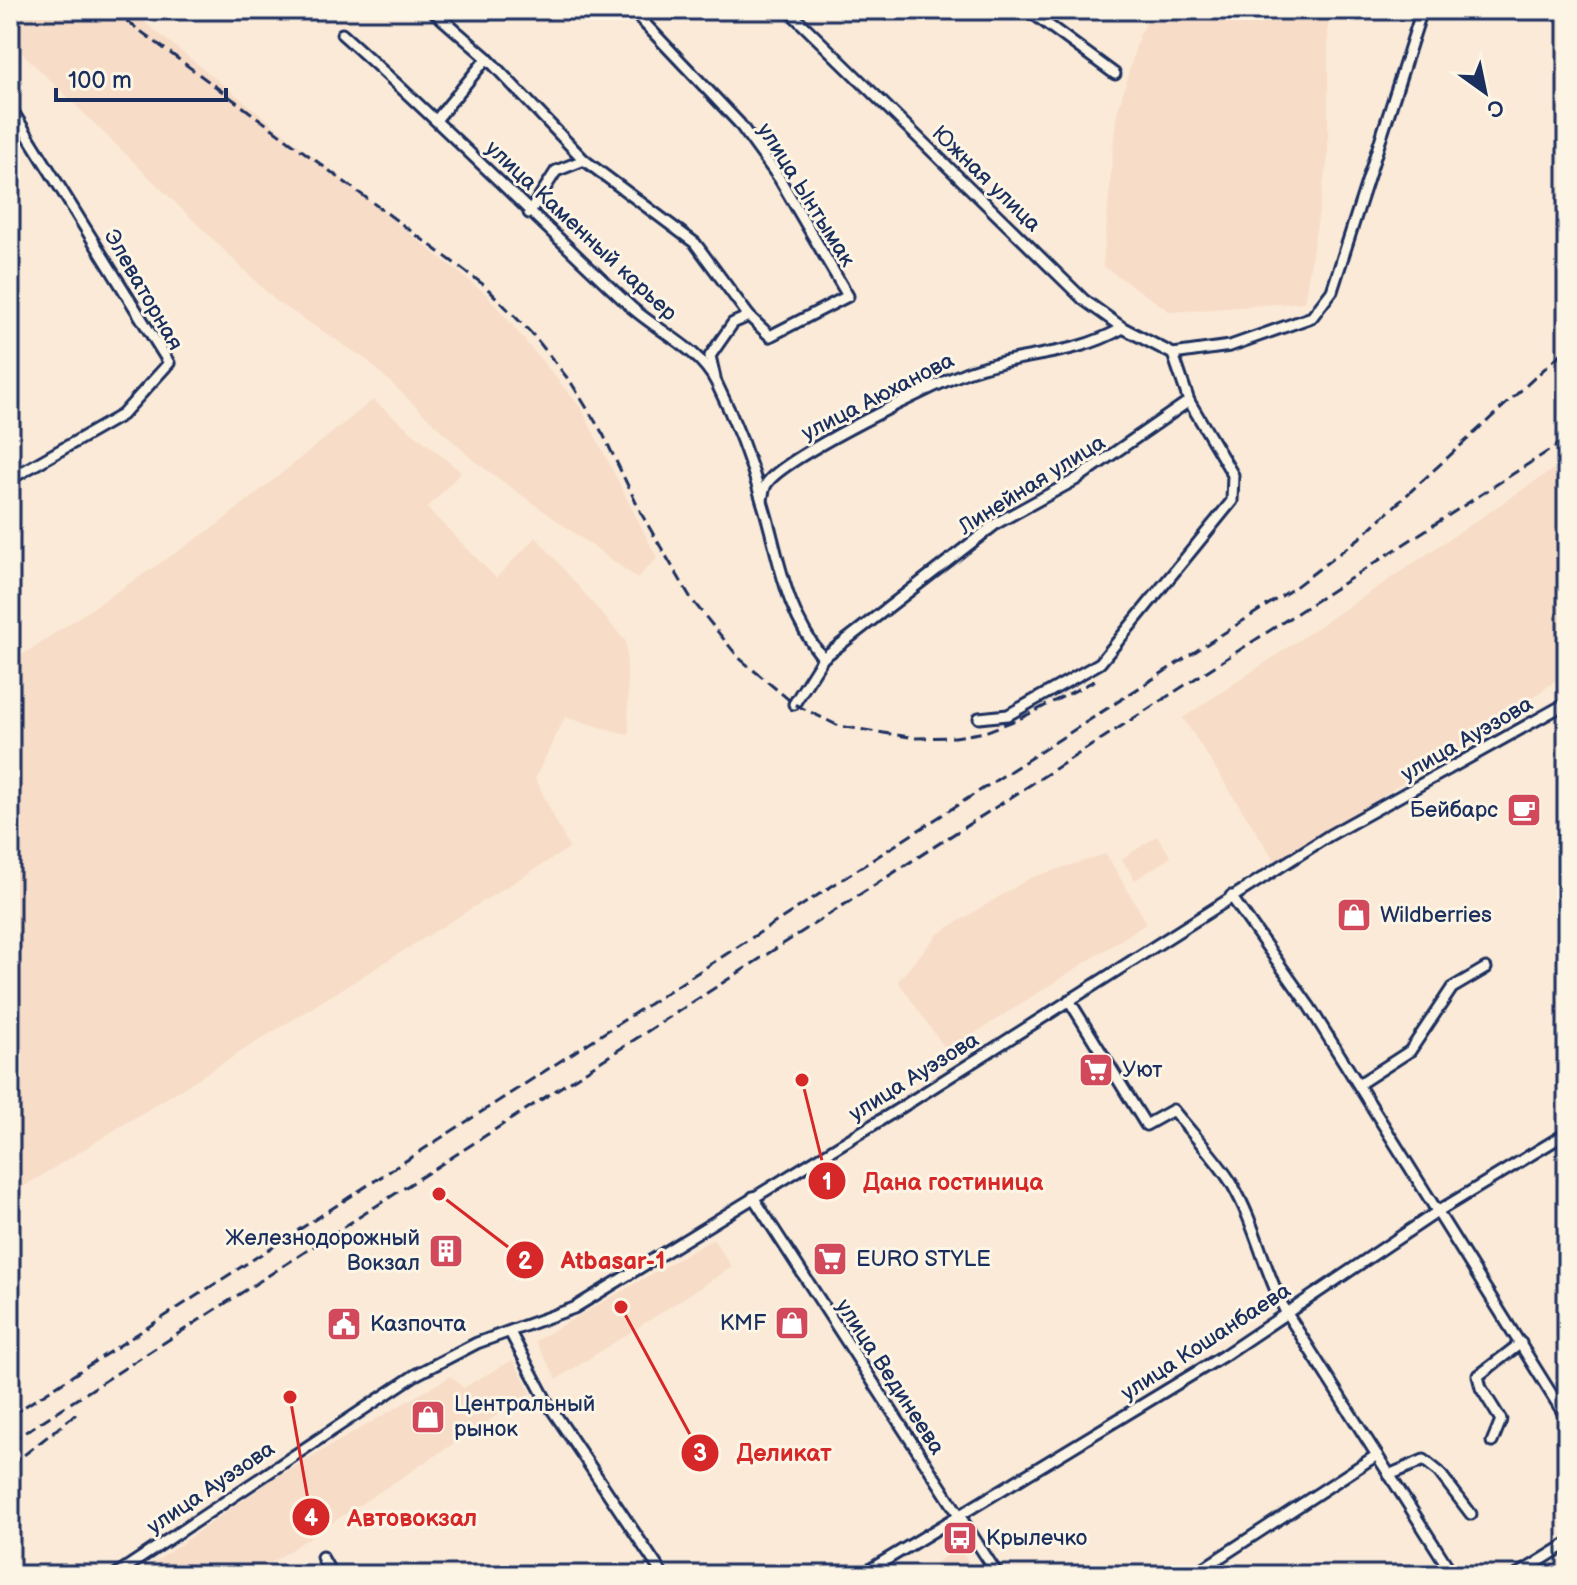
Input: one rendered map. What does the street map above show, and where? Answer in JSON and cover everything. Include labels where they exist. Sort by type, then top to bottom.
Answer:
[{"type":"street","points":[[432,10],[487,58],[584,160],[695,243],[749,316],[733,323],[710,356],[715,380]]},
{"type":"street","name":"улица Ынтымак","points":[[632,10],[739,123],[779,178],[848,296],[770,336],[749,316]]},
{"type":"street","name":"Южная улица","points":[[788,10],[1084,300],[1123,328],[1173,354]]},
{"type":"street","points":[[1028,10],[1115,74]]},
{"type":"street","points":[[979,718],[1008,715],[1100,663],[1232,501],[1233,475],[1189,401],[1173,354],[1230,346],[1312,317],[1332,291],[1419,28],[1422,10]]},
{"type":"street","name":"улица Каменный карьер","points":[[342,34],[437,119],[529,213],[645,320],[697,357],[715,380],[762,500],[782,585],[808,639],[823,658]]},
{"type":"street","points":[[437,119],[487,58]]},
{"type":"street","name":"Элеваторная","points":[[10,107],[169,363],[122,415],[10,479]]},
{"type":"street","points":[[529,213],[556,171],[584,160]]},
{"type":"street","name":"улица Аюханова","points":[[762,500],[766,483],[800,456],[904,402],[972,370],[1053,355],[1099,341],[1123,328]]},
{"type":"street","name":"Линейная улица","points":[[794,704],[823,658],[997,523],[1075,480],[1189,401]]},
{"type":"street","name":"улица Ауэзова","points":[[115,1575],[415,1375],[477,1343],[574,1308],[902,1107],[1330,835],[1567,703]]},
{"type":"street","points":[[1231,896],[1359,1084],[1565,1410]]},
{"type":"street","points":[[1359,1084],[1410,1051],[1452,988],[1486,968]]},
{"type":"street","points":[[1069,1000],[1146,1125],[1173,1110],[1232,1184],[1261,1248],[1266,1274],[1286,1312],[1453,1575]]},
{"type":"street","name":"улица Кошанбаева","points":[[861,1575],[1160,1395],[1440,1210],[1567,1133]]},
{"type":"street","name":"улица Вединеева","points":[[753,1197],[998,1575]]},
{"type":"street","points":[[510,1332],[547,1402],[663,1575]]},
{"type":"street","points":[[1492,1442],[1501,1420],[1481,1388],[1478,1376],[1521,1343]]},
{"type":"street","points":[[1193,1575],[1377,1455]]},
{"type":"street","points":[[1389,1475],[1424,1460],[1439,1472],[1471,1514]]},
{"type":"street","points":[[1517,1575],[1567,1544]]},
{"type":"street","points":[[322,1557],[332,1575]]},
{"type":"shaded area","points":[[10,10],[129,10],[487,295],[581,408],[657,558],[637,578],[473,460],[367,360],[276,301],[10,41]]},
{"type":"shaded area","points":[[1154,10],[1328,10],[1328,156],[1304,302],[1171,312],[1103,266],[1116,118],[1139,36]]},
{"type":"shaded area","points":[[373,400],[461,472],[427,508],[496,578],[536,537],[626,642],[629,735],[565,717],[535,778],[569,848],[10,1195],[10,663],[216,526]]},
{"type":"shaded area","points":[[1567,460],[1567,672],[1513,712],[1499,731],[1396,787],[1279,867],[1183,718]]},
{"type":"shaded area","points":[[1157,836],[1171,857],[1135,880],[1122,859]]},
{"type":"shaded area","points":[[1106,854],[1147,923],[947,1051],[898,981],[938,934],[1030,878]]},
{"type":"shaded area","points":[[713,1239],[732,1267],[557,1379],[535,1341]]},
{"type":"shaded area","points":[[513,1360],[531,1393],[252,1575],[137,1575],[270,1481],[451,1376],[463,1388]]},
{"type":"shaded area","points":[[959,1548],[972,1568],[962,1575],[916,1575]]},
{"type":"railway","points":[[112,10],[484,285],[535,337],[572,384],[603,434],[642,515],[692,600],[739,658],[794,704],[839,726],[916,738],[955,737],[985,732],[1021,718],[1096,680]]},
{"type":"railway","points":[[10,1416],[1294,588],[1362,536],[1567,348]]},
{"type":"railway","points":[[10,1442],[1567,439]]},
{"type":"railway","points":[[10,1466],[80,1411]]},
{"type":"place","name":"Бейбарс","points":[[1524,810]]},
{"type":"place","name":"Wildberries","points":[[1354,915]]},
{"type":"place","name":"Уют","points":[[1096,1070]]},
{"type":"place","name":"Дана гостиница","points":[[802,1080]]},
{"type":"place","name":"Atbasar-1","points":[[439,1194]]},
{"type":"place","name":"Железнодорожный Вокзал","points":[[446,1251]]},
{"type":"place","name":"EURO STYLE","points":[[830,1259]]},
{"type":"place","name":"Деликат","points":[[621,1307]]},
{"type":"place","name":"KMF","points":[[792,1323]]},
{"type":"place","name":"Казпочта","points":[[344,1324]]},
{"type":"place","name":"Автовокзал","points":[[290,1397]]},
{"type":"place","name":"Центральный рынок","points":[[428,1417]]},
{"type":"place","name":"Крылечко","points":[[960,1538]]}]
